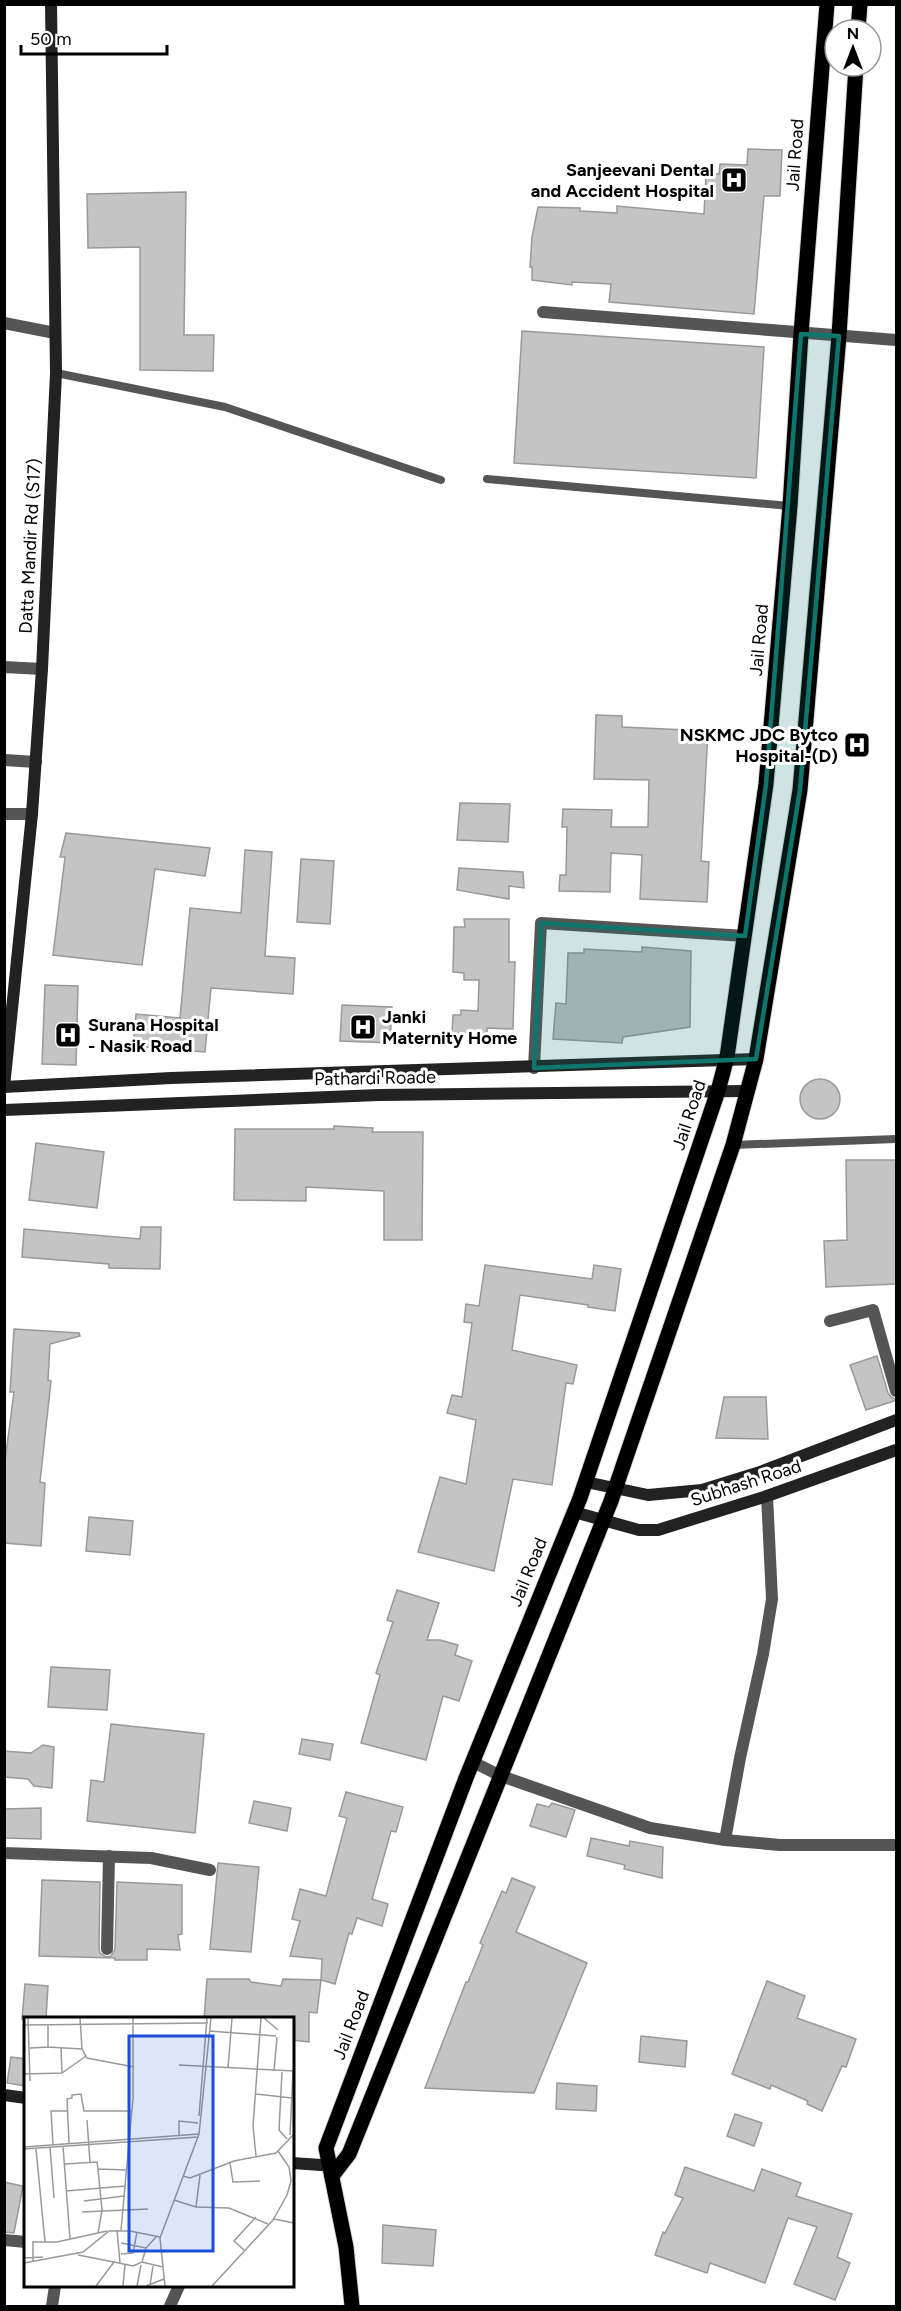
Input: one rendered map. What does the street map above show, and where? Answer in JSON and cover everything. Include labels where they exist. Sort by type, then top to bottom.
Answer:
[{"type":"main road","name":"Jail Road","points":[[352,2307],[346,2247],[334,2169],[326,2148],[472,1761],[586,1482],[718,1091],[726,1061],[766,784],[790,506],[826,4]]},
{"type":"main road","points":[[334,2169],[349,2154],[604,1520],[733,1145],[756,1059],[800,790],[838,336],[855,78]]},
{"type":"main road","points":[[404,1940],[430,1951]]},
{"type":"street","name":"Datta Mandir Rd (S17)","points":[[4,1087],[36,762],[56,373],[51,4]]},
{"type":"street","points":[[543,312],[897,340]]},
{"type":"street","points":[[4,323],[55,333]]},
{"type":"street","points":[[4,667],[42,669]]},
{"type":"street","points":[[4,760],[36,762]]},
{"type":"street","points":[[4,814],[32,814]]},
{"type":"street","points":[[534,1068],[541,923],[745,936]]},
{"type":"street","points":[[4,1087],[183,1078],[756,1059]]},
{"type":"street","name":"Pathardi Roade","points":[[4,1110],[379,1095],[747,1091]]},
{"type":"street","points":[[830,1321],[873,1310],[897,1391]]},
{"type":"street","name":"Subhash Road","points":[[586,1482],[648,1495],[702,1490],[760,1472],[897,1420]]},
{"type":"street","name":"Subhash Road","points":[[574,1512],[639,1530],[658,1530],[767,1496],[897,1450]]},
{"type":"street","points":[[725,1840],[742,1746],[764,1654],[772,1599],[767,1496]]},
{"type":"street","points":[[472,1761],[501,1776],[650,1828],[725,1840],[780,1845],[897,1845]]},
{"type":"street","points":[[4,1853],[151,1858],[210,1869]]},
{"type":"street","points":[[107,1949],[109,1856]]},
{"type":"street","points":[[4,2095],[24,2098]]},
{"type":"street","points":[[294,2163],[334,2169]]},
{"type":"street","points":[[4,2240],[24,2242]]},
{"type":"street","points":[[52,2307],[55,2287]]},
{"type":"street","points":[[170,2306],[179,2287]]},
{"type":"lane","points":[[56,373],[225,407],[441,480]]},
{"type":"lane","points":[[487,479],[790,506]]},
{"type":"lane","points":[[733,1145],[897,1139]]},
{"type":"highlighted area","points":[[801,334],[839,336],[800,790],[756,1059],[534,1068],[541,923],[745,936],[766,784]]},
{"type":"building","points":[[748,149],[782,150],[780,196],[764,196],[754,314],[609,302],[611,284],[572,282],[572,285],[532,280],[532,267],[530,267],[532,237],[538,207],[580,208],[580,211],[617,213],[617,206],[704,214],[706,174],[719,174],[720,164],[747,165]]},
{"type":"building","points":[[186,192],[184,335],[214,335],[213,371],[140,370],[140,247],[88,248],[87,194]]},
{"type":"building","points":[[522,331],[764,347],[756,478],[514,463]]},
{"type":"building","points":[[596,715],[622,716],[622,727],[708,731],[701,861],[709,862],[707,902],[640,899],[642,855],[611,853],[610,892],[559,891],[560,875],[566,875],[567,827],[562,827],[563,809],[612,810],[611,827],[648,827],[649,780],[594,779]]},
{"type":"building","points":[[460,803],[510,804],[508,842],[457,840]]},
{"type":"building","points":[[66,833],[210,848],[205,876],[155,869],[142,965],[53,955],[65,857],[60,857]]},
{"type":"building","points":[[245,850],[272,852],[265,956],[295,958],[293,994],[211,988],[205,1052],[133,1046],[136,1014],[180,1018],[190,908],[241,913]]},
{"type":"building","points":[[301,859],[334,861],[330,924],[297,922]]},
{"type":"building","points":[[459,868],[523,872],[524,888],[509,886],[509,899],[457,890]]},
{"type":"building","points":[[464,919],[509,919],[509,962],[515,962],[513,1029],[487,1028],[487,1033],[452,1033],[453,1015],[461,1015],[461,1010],[478,1011],[479,980],[464,980],[464,973],[453,972],[454,927],[465,927]]},
{"type":"building","points":[[642,947],[691,951],[690,1027],[623,1037],[622,1043],[553,1039],[556,1003],[566,1004],[568,953],[584,953],[584,949],[642,952]]},
{"type":"building","points":[[45,985],[78,986],[76,1065],[42,1064]]},
{"type":"building","points":[[342,1005],[392,1007],[390,1043],[340,1041]]},
{"type":"building","points":[[820,1079],[828,1080],[834,1085],[839,1091],[839,1107],[834,1113],[828,1118],[820,1119],[812,1118],[806,1113],[801,1107],[800,1099],[801,1091],[806,1085],[812,1080]]},
{"type":"building","points":[[334,1126],[373,1128],[372,1132],[423,1132],[422,1240],[384,1240],[384,1191],[306,1187],[306,1201],[234,1200],[235,1129],[334,1129]]},
{"type":"building","points":[[36,1143],[104,1152],[97,1208],[29,1200]]},
{"type":"building","points":[[846,1160],[897,1160],[897,1284],[826,1287],[824,1241],[847,1240]]},
{"type":"building","points":[[141,1227],[161,1227],[160,1269],[109,1268],[109,1264],[22,1257],[24,1229],[140,1239]]},
{"type":"building","points":[[485,1265],[592,1279],[594,1265],[621,1269],[615,1311],[520,1295],[512,1350],[577,1365],[573,1384],[566,1383],[552,1485],[513,1479],[494,1571],[418,1552],[440,1477],[466,1484],[476,1420],[447,1413],[452,1395],[462,1397],[472,1323],[464,1322],[466,1304],[479,1306]]},
{"type":"building","points":[[14,1329],[79,1333],[80,1336],[50,1344],[48,1380],[51,1381],[40,1482],[45,1483],[41,1546],[4,1543],[4,1469],[14,1392],[10,1392]]},
{"type":"building","points":[[877,1356],[888,1393],[897,1400],[866,1410],[850,1365]]},
{"type":"building","points":[[724,1397],[766,1397],[768,1439],[716,1438]]},
{"type":"building","points":[[89,1517],[133,1521],[130,1555],[86,1551]]},
{"type":"building","points":[[397,1590],[439,1603],[427,1640],[440,1640],[458,1645],[455,1655],[472,1661],[459,1701],[443,1696],[426,1760],[361,1743],[380,1675],[376,1673],[393,1622],[387,1620]]},
{"type":"building","points":[[51,1667],[110,1670],[107,1710],[48,1707]]},
{"type":"building","points":[[111,1724],[204,1734],[195,1833],[87,1821],[91,1780],[104,1782]]},
{"type":"building","points":[[302,1739],[333,1744],[330,1760],[299,1754]]},
{"type":"building","points":[[43,1745],[54,1747],[52,1788],[34,1786],[28,1779],[4,1777],[4,1751],[31,1753]]},
{"type":"building","points":[[346,1792],[403,1807],[396,1832],[391,1831],[372,1899],[388,1904],[382,1926],[357,1918],[352,1934],[349,1933],[335,1984],[321,1980],[322,1959],[290,1956],[300,1921],[292,1919],[300,1889],[326,1896],[347,1818],[339,1816]]},
{"type":"building","points":[[254,1801],[291,1808],[287,1831],[249,1823]]},
{"type":"building","points":[[552,1803],[575,1810],[566,1837],[530,1826],[537,1804],[549,1807]]},
{"type":"building","points":[[41,1808],[41,1839],[4,1838],[4,1809]]},
{"type":"building","points":[[591,1838],[629,1846],[630,1841],[663,1847],[662,1878],[624,1869],[625,1865],[587,1856]]},
{"type":"building","points":[[218,1863],[259,1867],[251,1952],[210,1949]]},
{"type":"building","points":[[512,1878],[535,1887],[516,1932],[587,1963],[534,2093],[425,2088],[466,1982],[468,1982],[483,1945],[480,1943],[502,1891],[506,1893]]},
{"type":"building","points":[[42,1880],[100,1882],[99,1949],[100,1953],[106,1957],[111,1956],[115,1949],[117,1882],[182,1885],[182,1934],[178,1935],[180,1950],[147,1949],[147,1960],[39,1956]]},
{"type":"building","points":[[207,1979],[249,1979],[251,1982],[281,1986],[283,1979],[321,1980],[317,2013],[309,2012],[309,2042],[294,2040],[294,2017],[204,2017]]},
{"type":"building","points":[[767,1981],[805,1996],[797,2018],[856,2039],[846,2067],[842,2066],[822,2111],[807,2104],[808,2101],[771,2085],[770,2089],[732,2074]]},
{"type":"building","points":[[25,1984],[48,1986],[46,2017],[24,2017],[22,2019]]},
{"type":"building","points":[[641,2036],[687,2041],[685,2067],[639,2062]]},
{"type":"building","points":[[11,2057],[24,2059],[24,2086],[7,2083]]},
{"type":"building","points":[[557,2083],[597,2086],[596,2111],[556,2109]]},
{"type":"building","points":[[735,2114],[762,2123],[754,2146],[727,2136]]},
{"type":"building","points":[[685,2167],[754,2191],[762,2169],[801,2183],[796,2196],[852,2214],[837,2257],[850,2263],[835,2300],[794,2284],[817,2227],[788,2218],[765,2283],[710,2263],[707,2273],[655,2255],[663,2232],[665,2233],[683,2198],[675,2195]]},
{"type":"building","points":[[4,2182],[23,2186],[14,2233],[4,2232]]},
{"type":"building","points":[[383,2225],[436,2230],[433,2266],[382,2263]]},
{"type":"place","name":"Sanjeevani Dental and Accident Hospital","points":[[734,180]]},
{"type":"place","name":"NSKMC JDC Bytco Hospital-(D)","points":[[857,745]]},
{"type":"place","name":"Janki Maternity Home","points":[[363,1027]]},
{"type":"place","name":"Surana Hospital - Nasik Road","points":[[68,1035]]}]
